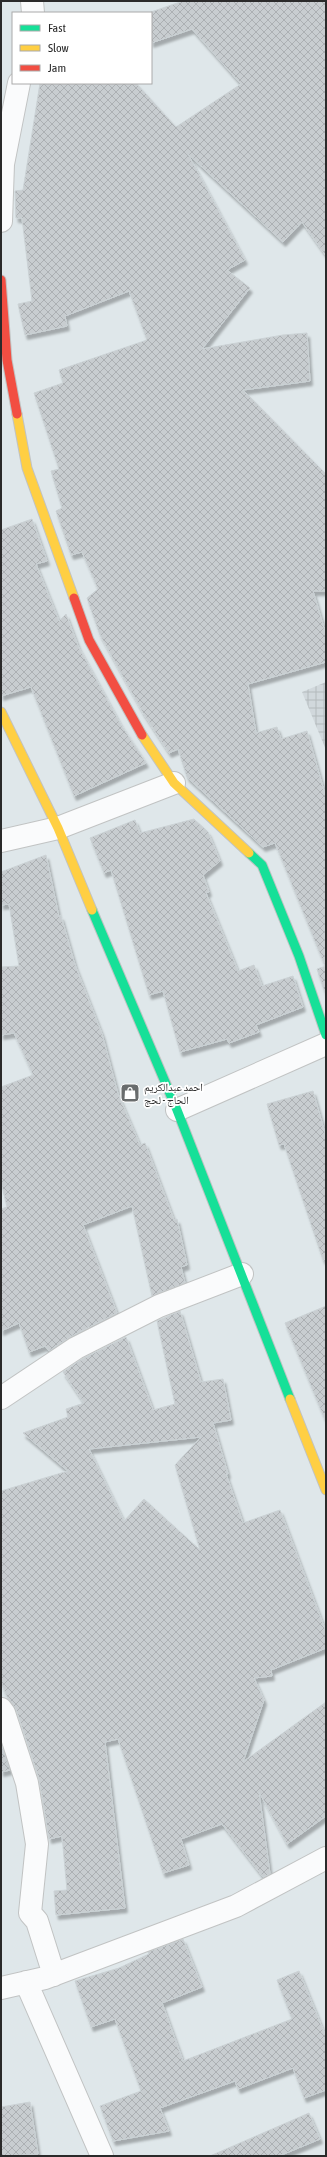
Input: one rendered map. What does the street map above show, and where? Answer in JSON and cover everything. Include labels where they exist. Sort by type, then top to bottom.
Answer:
[{"type":"main road","points":[[1,280],[6,360],[26,468],[89,640],[132,719],[174,783],[262,865],[299,956],[326,1035]]},
{"type":"main road","points":[[1,712],[58,828],[177,1110],[242,1274],[317,1454],[326,1490]]},
{"type":"street","points":[[32,1],[33,12]]},
{"type":"street","points":[[1,221],[3,164],[19,84]]},
{"type":"street","points":[[1,841],[58,828],[174,783]]},
{"type":"street","points":[[177,1110],[326,1044]]},
{"type":"street","points":[[1,1398],[76,1348],[159,1306],[242,1274]]},
{"type":"street","points":[[1,1709],[27,1784],[37,1844],[30,1913],[37,1921],[54,1975]]},
{"type":"street","points":[[1,1988],[54,1975],[236,1906],[326,1858]]},
{"type":"street","points":[[26,1982],[96,2154]]},
{"type":"shaded area","points":[[326,682],[326,750],[302,692]]},
{"type":"building","points":[[183,1],[326,1],[326,256],[302,222],[283,242],[188,154],[245,260],[227,270],[250,288],[202,349],[283,335],[307,333],[310,381],[243,390],[326,474],[326,591],[313,591],[326,635],[326,662],[248,684],[256,733],[277,727],[281,739],[307,731],[326,798],[325,966],[275,843],[263,847],[187,777],[178,749],[169,753],[143,713],[100,635],[87,598],[98,589],[82,552],[71,555],[56,511],[62,508],[51,471],[59,469],[34,393],[63,383],[59,370],[147,340],[129,291],[65,316],[67,326],[25,335],[18,304],[32,301],[22,218],[16,218],[15,191],[23,190],[40,84],[137,84],[176,127],[241,84],[192,29],[152,43],[151,12]]},
{"type":"building","points":[[32,519],[47,561],[36,564],[59,621],[66,614],[78,646],[121,725],[146,763],[74,796],[31,687],[1,696],[1,530]]},
{"type":"building","points":[[194,819],[208,832],[220,861],[203,875],[209,892],[206,893],[238,971],[254,965],[262,986],[293,976],[303,1007],[256,1025],[259,1032],[229,1043],[227,1039],[180,1052],[163,991],[149,995],[111,870],[104,873],[90,838],[135,820],[140,833]]},
{"type":"building","points":[[46,855],[59,917],[61,916],[75,965],[102,1034],[118,1094],[140,1145],[145,1143],[174,1220],[177,1219],[187,1265],[181,1267],[185,1283],[152,1296],[132,1206],[83,1225],[117,1313],[70,1337],[49,1351],[45,1346],[29,1352],[19,1323],[1,1331],[1,1209],[7,1207],[1,1182],[1,1087],[33,1075],[14,1033],[1,1035],[1,967],[19,966],[9,904],[1,905],[1,872]]},
{"type":"building","points":[[326,966],[326,996],[317,969]]},
{"type":"building","points":[[313,1091],[326,1137],[326,1259],[323,1260],[284,1144],[279,1145],[267,1104]]},
{"type":"building","points":[[326,1306],[326,1420],[325,1420],[285,1323]]},
{"type":"building","points":[[180,1311],[201,1382],[223,1379],[231,1420],[213,1423],[228,1474],[226,1474],[243,1523],[280,1510],[326,1632],[326,1648],[271,1670],[272,1676],[254,1678],[264,1700],[243,1762],[326,1702],[326,1816],[287,1844],[259,1792],[270,1874],[263,1877],[222,1824],[181,1839],[189,1865],[163,1873],[118,1739],[105,1742],[125,1908],[56,1915],[54,1891],[67,1890],[62,1836],[49,1839],[39,1779],[16,1709],[8,1699],[1,1683],[1,1491],[68,1471],[23,1433],[68,1417],[66,1409],[84,1403],[63,1372],[82,1359],[126,1337],[153,1410],[175,1404],[157,1321]],"holes":[[[201,1437],[175,1465],[200,1550],[144,1499],[124,1521],[89,1449]]]},
{"type":"building","points":[[1,1744],[10,1770],[1,1772]]},
{"type":"building","points":[[183,1939],[202,1987],[162,2003],[183,2061],[292,2019],[277,1980],[299,1971],[326,2037],[326,2090],[304,2098],[293,2068],[238,2089],[235,2081],[160,2108],[169,2131],[113,2141],[100,2106],[141,2091],[115,2019],[91,2027],[75,1981],[119,1968],[149,1954],[148,1952]]},
{"type":"building","points":[[30,2102],[38,2154],[1,2156],[1,2107]]},
{"type":"building","points":[[309,2113],[320,2139],[279,2156],[210,2156]]},
{"type":"traffic: fast","points":[[249,853],[262,865],[299,956],[326,1035]]},
{"type":"traffic: fast","points":[[92,910],[177,1110],[290,1399]]},
{"type":"traffic: slow","points":[[17,414],[27,468],[74,598]]},
{"type":"traffic: slow","points":[[1,712],[58,828],[92,910]]},
{"type":"traffic: slow","points":[[142,735],[174,783],[249,853]]},
{"type":"traffic: slow","points":[[290,1399],[326,1490]]},
{"type":"traffic: jam","points":[[1,280],[7,360],[17,414]]},
{"type":"traffic: jam","points":[[74,598],[89,640],[142,735]]},
{"type":"place","name":"احمد عبدالكريم الحاج - لحج","points":[[130,1093]]}]
